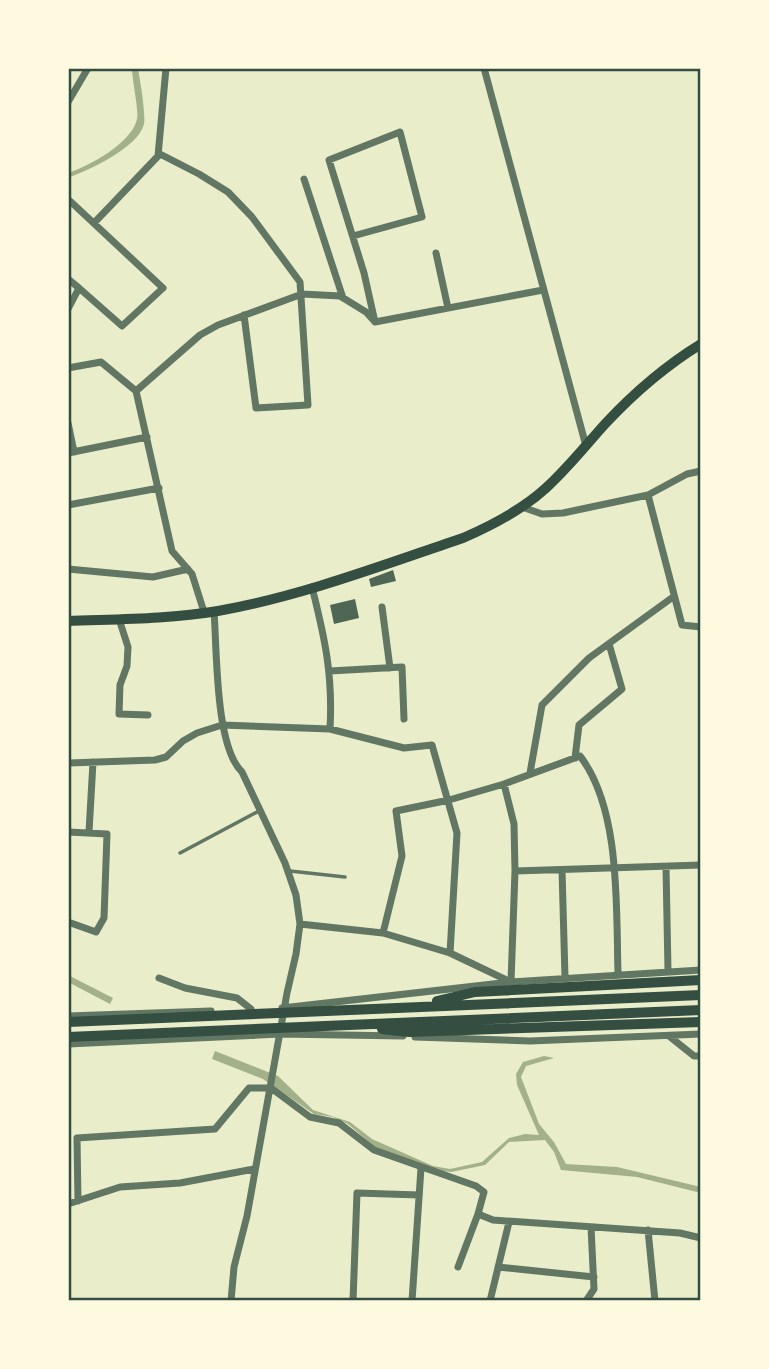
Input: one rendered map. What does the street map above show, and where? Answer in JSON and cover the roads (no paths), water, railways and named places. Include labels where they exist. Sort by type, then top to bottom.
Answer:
[{"type":"highway","points":[[68,621],[209,612],[312,587],[486,528],[522,507],[545,489],[628,400],[701,344]]},
{"type":"highway","points":[[411,1007],[475,992],[701,980]]},
{"type":"highway","points":[[68,1022],[701,995]]},
{"type":"highway","points":[[68,1037],[701,1010]]},
{"type":"highway","points":[[345,1025],[409,1032],[701,1022]]},
{"type":"street","points":[[68,102],[88,68]]},
{"type":"street","points":[[94,223],[158,156],[166,68]]},
{"type":"street","points":[[484,68],[586,446]]},
{"type":"street","points":[[353,236],[422,217],[400,132],[329,160],[353,236],[375,323]]},
{"type":"street","points":[[158,156],[160,154],[228,192],[252,217],[300,282],[308,405],[256,408],[244,315]]},
{"type":"street","points":[[304,179],[343,298]]},
{"type":"street","points":[[68,201],[163,288],[122,327],[68,279]]},
{"type":"street","points":[[436,253],[448,308]]},
{"type":"street","points":[[68,309],[79,288]]},
{"type":"street","points":[[375,323],[543,290]]},
{"type":"street","points":[[136,391],[200,335],[218,325],[302,294],[343,298],[366,312],[375,323]]},
{"type":"street","points":[[68,368],[101,362],[136,391],[172,551],[192,574],[209,612],[222,726],[234,764],[242,772],[261,810],[296,895],[300,924],[296,954],[247,1216],[234,1267],[231,1301]]},
{"type":"street","points":[[68,423],[71,452],[147,438]]},
{"type":"street","points":[[522,507],[542,514],[563,513],[648,495],[687,474],[701,471]]},
{"type":"street","points":[[68,505],[159,488]]},
{"type":"street","points":[[648,495],[682,625],[701,627]]},
{"type":"street","points":[[68,569],[153,577],[188,569]]},
{"type":"street","points":[[312,587],[330,671],[330,729]]},
{"type":"street","points":[[530,773],[542,705],[589,658],[673,597]]},
{"type":"street","points":[[382,607],[390,668]]},
{"type":"street","points":[[119,619],[128,647],[127,666],[120,685],[119,714],[148,715]]},
{"type":"street","points":[[575,758],[579,724],[622,689],[609,644]]},
{"type":"street","points":[[330,671],[402,667],[404,719]]},
{"type":"street","points":[[69,763],[155,760],[166,757],[183,741],[197,733],[222,726],[330,729],[404,748],[432,746],[457,833],[450,953]]},
{"type":"street","points":[[383,933],[402,856],[396,811],[449,800],[503,784],[580,756],[590,769],[609,825],[614,869],[618,973]]},
{"type":"street","points":[[89,832],[93,762]]},
{"type":"street","points":[[503,784],[514,824],[511,982]]},
{"type":"street","points":[[68,832],[107,834],[104,918],[96,932],[68,922]]},
{"type":"street","points":[[515,871],[701,865]]},
{"type":"street","points":[[666,867],[668,971]]},
{"type":"street","points":[[562,870],[565,977]]},
{"type":"street","points":[[300,924],[383,933],[450,953],[511,982]]},
{"type":"street","points":[[68,1016],[284,1008],[565,977],[701,970]]},
{"type":"street","points":[[159,978],[185,988],[237,998],[251,1009]]},
{"type":"street","points":[[68,1044],[280,1034],[530,1041],[701,1034]]},
{"type":"street","points":[[669,1035],[694,1056],[701,1056]]},
{"type":"street","points":[[78,1201],[77,1138],[215,1129],[249,1088],[271,1088],[310,1117],[339,1123],[374,1150],[476,1186],[484,1192],[458,1266]]},
{"type":"street","points":[[412,1301],[421,1168]]},
{"type":"street","points":[[68,1204],[120,1187],[180,1182],[254,1170]]},
{"type":"street","points":[[353,1301],[357,1194],[419,1195]]},
{"type":"street","points":[[478,1214],[509,1222],[648,1230],[701,1238]]},
{"type":"street","points":[[490,1301],[509,1222]]},
{"type":"street","points":[[586,1301],[594,1289],[591,1227]]},
{"type":"street","points":[[648,1230],[656,1301]]},
{"type":"street","points":[[498,1267],[594,1277]]},
{"type":"lane","points":[[180,853],[261,810]]},
{"type":"lane","points":[[288,871],[345,877]]}]
